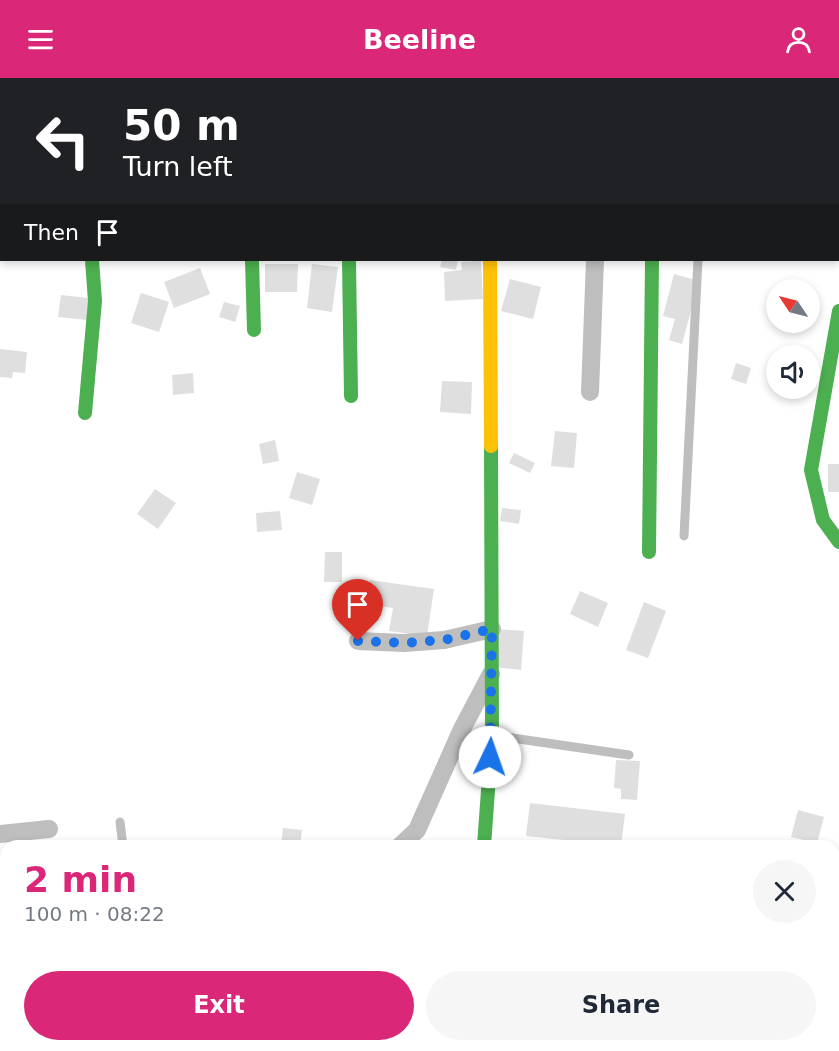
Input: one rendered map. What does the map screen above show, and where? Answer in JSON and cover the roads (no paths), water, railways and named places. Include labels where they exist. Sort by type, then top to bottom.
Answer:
[{"type":"street","points":[[86,413],[95,301],[92,261]]},
{"type":"street","points":[[252,261],[254,330]]},
{"type":"street","points":[[349,261],[351,396]]},
{"type":"street","points":[[484,840],[492,735],[490,261]]},
{"type":"street","points":[[590,392],[595,261]]},
{"type":"street","points":[[649,552],[652,261]]},
{"type":"street","points":[[839,311],[810,470],[823,520],[839,542]]},
{"type":"street","points":[[358,641],[404,643],[444,640],[492,629]]},
{"type":"street","points":[[406,840],[417,830],[462,729],[492,673]]},
{"type":"street","points":[[0,834],[49,829]]},
{"type":"lane","points":[[684,536],[698,261]]},
{"type":"lane","points":[[492,735],[629,755]]},
{"type":"lane","points":[[120,822],[122,840]]}]
